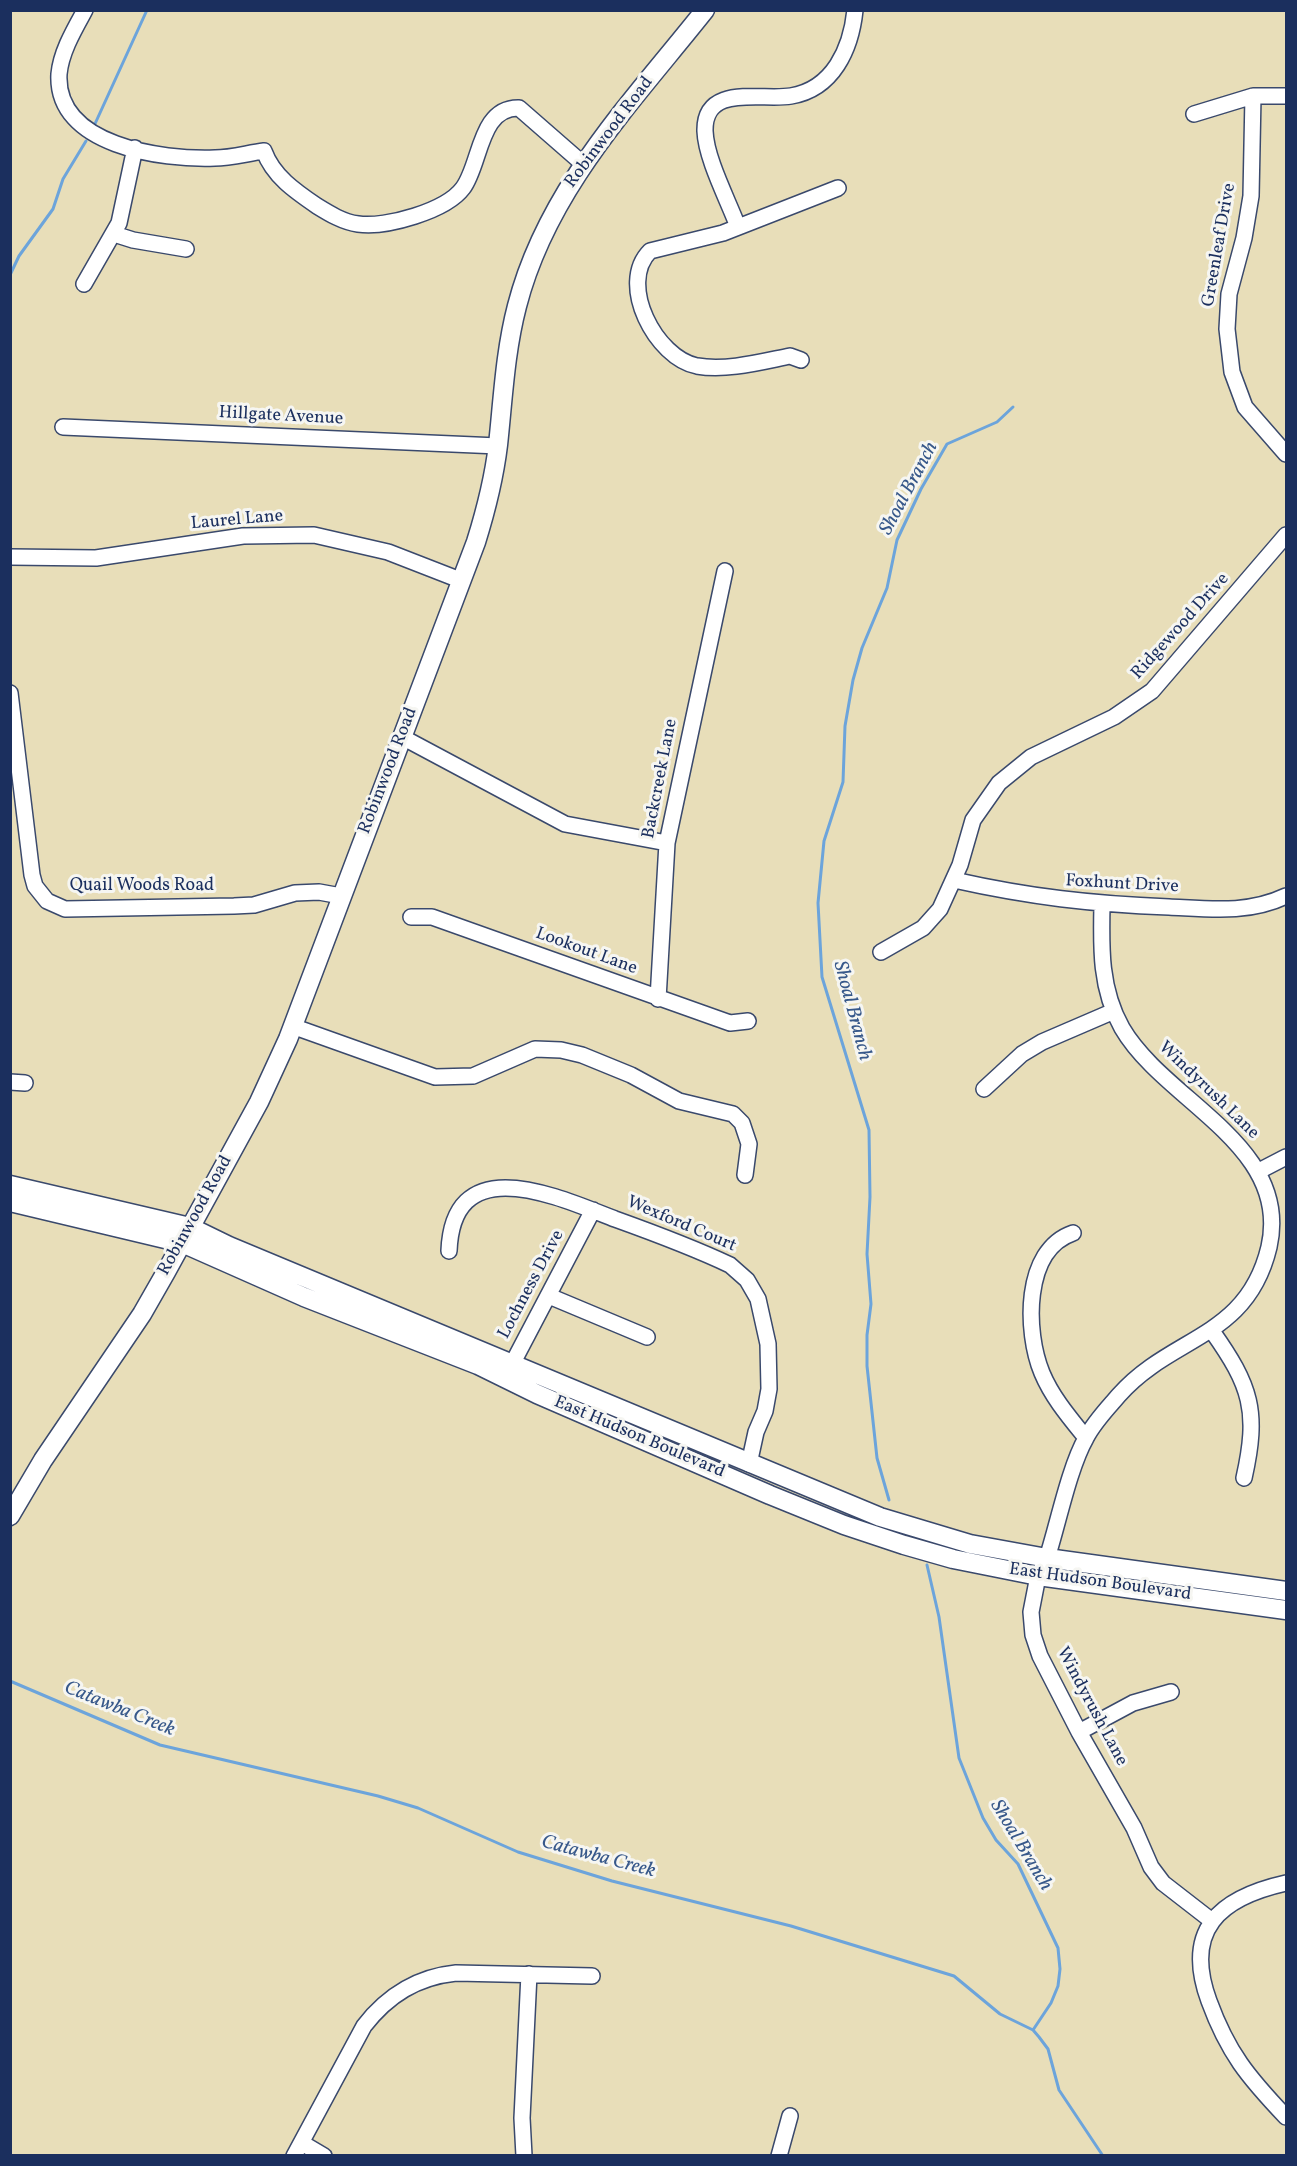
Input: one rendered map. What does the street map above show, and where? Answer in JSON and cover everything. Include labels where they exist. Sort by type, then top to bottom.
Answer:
[{"type":"main road","name":"Robinwood Road","points":[[10,1516],[43,1460],[142,1314],[259,1102],[292,1026],[476,542],[486,509],[498,446],[505,369],[517,305],[547,224],[582,164],[705,10]]},
{"type":"main road","name":"East Hudson Boulevard","points":[[10,1185],[229,1246],[509,1371],[880,1517],[970,1544],[1047,1558],[1287,1591]]},
{"type":"main road","name":"East Hudson Boulevard","points":[[10,1202],[186,1235]]},
{"type":"main road","name":"East Hudson Boulevard","points":[[509,1371],[537,1394],[844,1525],[904,1545],[1038,1576],[1287,1610]]},
{"type":"main road","points":[[736,1480],[749,1464]]},
{"type":"street","points":[[85,10],[62,59],[59,75],[66,106],[87,132],[102,141],[204,158],[264,151],[275,173],[313,203],[341,220],[373,225],[436,207],[462,190],[477,161],[486,130],[497,115],[511,108],[519,108],[582,164]]},
{"type":"street","points":[[738,227],[708,148],[705,128],[710,112],[730,98],[790,96],[818,85],[832,74],[844,55],[855,10]]},
{"type":"street","points":[[1194,114],[1253,96],[1287,96]]},
{"type":"street","name":"Greenleaf Drive","points":[[1253,96],[1251,196],[1244,238],[1229,294],[1227,329],[1232,372],[1245,407],[1287,454]]},
{"type":"street","points":[[84,284],[119,224],[135,148]]},
{"type":"street","points":[[801,360],[790,356],[733,366],[696,366],[687,362],[659,339],[644,318],[639,296],[639,272],[642,260],[650,251],[705,238],[738,227],[838,188]]},
{"type":"street","points":[[114,234],[133,240],[186,249]]},
{"type":"street","name":"Hillgate Avenue","points":[[63,427],[498,446]]},
{"type":"street","name":"Laurel Lane","points":[[10,557],[96,558],[243,536],[314,535],[388,552],[460,580]]},
{"type":"street","name":"Ridgewood Drive","points":[[881,952],[912,936],[932,920],[954,880],[974,820],[999,783],[1031,757],[1114,717],[1152,691],[1287,535]]},
{"type":"street","name":"Backcreek Lane","points":[[658,999],[666,843],[725,570]]},
{"type":"street","name":"Quail Woods Road","points":[[10,693],[32,874],[35,886],[47,901],[65,909],[155,908],[254,905],[296,893],[319,892],[341,896]]},
{"type":"street","points":[[402,737],[565,824],[666,843]]},
{"type":"street","name":"Foxhunt Drive","points":[[954,880],[1020,895],[1102,905],[1233,910],[1256,907],[1287,896]]},
{"type":"street","name":"Windyrush Lane","points":[[1102,905],[1104,976],[1114,1011],[1144,1058],[1238,1144],[1259,1171],[1270,1219],[1269,1244],[1264,1263],[1244,1302],[1212,1331],[1173,1353],[1134,1381],[1121,1393],[1086,1438],[1047,1558],[1038,1576],[1032,1612],[1033,1635],[1040,1656],[1079,1732],[1134,1828],[1151,1867],[1163,1883],[1212,1921]]},
{"type":"street","name":"Lookout Lane","points":[[411,917],[432,917],[730,1023],[748,1021]]},
{"type":"street","points":[[984,1089],[1022,1054],[1042,1042],[1114,1011]]},
{"type":"street","points":[[292,1026],[435,1077],[474,1076],[535,1049],[561,1050],[582,1055],[631,1075],[679,1101],[733,1113],[742,1123],[749,1144],[745,1174]]},
{"type":"street","points":[[1259,1171],[1287,1157]]},
{"type":"street","name":"Wexford Court","points":[[448,1251],[450,1228],[457,1213],[470,1200],[498,1188],[535,1189],[710,1255],[730,1265],[747,1280],[759,1299],[770,1366],[765,1411],[756,1432],[749,1464]]},
{"type":"street","name":"Lochness Drive","points":[[509,1371],[593,1210]]},
{"type":"street","points":[[1073,1233],[1053,1244],[1041,1264],[1034,1287],[1032,1327],[1035,1350],[1051,1392],[1086,1438]]},
{"type":"street","points":[[549,1296],[646,1337]]},
{"type":"street","points":[[1212,1331],[1236,1367],[1249,1403],[1252,1426],[1244,1478]]},
{"type":"street","points":[[1079,1732],[1133,1703],[1171,1692]]},
{"type":"street","points":[[1287,1883],[1244,1898],[1223,1910],[1212,1921],[1201,1942],[1198,1960],[1200,1977],[1226,2044],[1238,2062],[1287,2117]]},
{"type":"street","points":[[524,2156],[522,2118],[528,1974]]},
{"type":"street","points":[[324,2156],[298,2149],[364,2026],[377,2009],[395,1994],[436,1975],[592,1976]]},
{"type":"street","points":[[779,2156],[789,2116]]},
{"type":"waterway","points":[[94,126],[147,10]]},
{"type":"waterway","points":[[10,275],[19,256],[53,209],[63,179],[86,141]]},
{"type":"waterway","name":"Shoal Branch","points":[[889,1500],[877,1458],[867,1366],[867,1335],[871,1304],[867,1254],[870,1197],[869,1130],[822,977],[818,903],[824,841],[843,782],[845,726],[853,680],[862,648],[887,588],[897,540],[921,489],[947,444],[997,422],[1013,407]]},
{"type":"waterway","name":"Shoal Branch","points":[[927,1565],[939,1617],[959,1758],[983,1818],[996,1840],[1018,1864],[1058,1948],[1060,1969],[1058,1986],[1051,2003],[1033,2030]]},
{"type":"waterway","name":"Catawba Creek","points":[[10,1681],[160,1745],[378,1796],[418,1808],[518,1852],[612,1881],[791,1926],[954,1976],[1000,2014],[1033,2030],[1039,2037],[1048,2049],[1059,2090],[1103,2156]]}]
